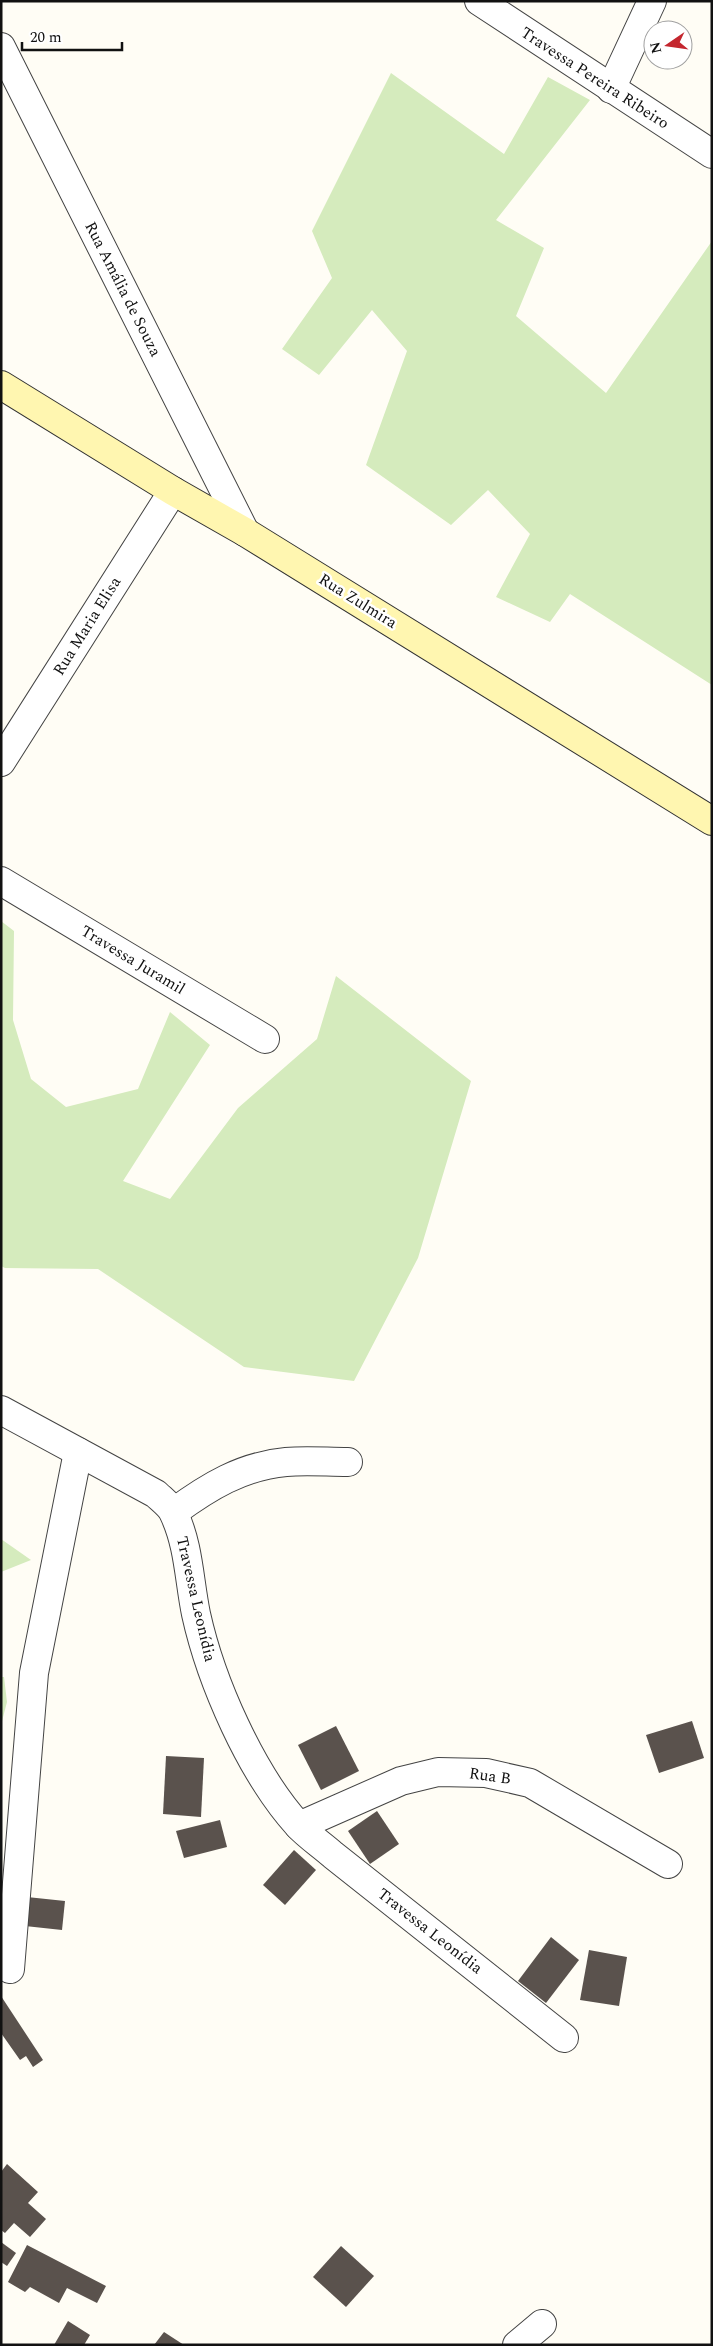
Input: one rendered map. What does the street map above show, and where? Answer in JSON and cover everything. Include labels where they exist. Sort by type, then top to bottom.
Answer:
[{"type":"street","name":"Travessa Pereira Ribeiro","points":[[479,1],[712,154]]},
{"type":"street","points":[[611,89],[652,1]]},
{"type":"street","name":"Rua Amália de Souza","points":[[4,57],[245,532]]},
{"type":"street","name":"Rua Zulmira","points":[[1,385],[245,532],[712,821]]},
{"type":"street","name":"Rua Maria Elisa","points":[[1,762],[173,490]]},
{"type":"street","name":"Travessa Juramil","points":[[1,881],[265,1039]]},
{"type":"street","name":"Travessa Leonídia","points":[[1,1410],[156,1494],[174,1512],[189,1563],[196,1613],[209,1661],[240,1736],[271,1790],[299,1826],[564,2038]]},
{"type":"street","points":[[10,1969],[34,1673],[78,1452]]},
{"type":"street","points":[[174,1512],[210,1486],[249,1469],[286,1462],[348,1462]]},
{"type":"street","name":"Rua B","points":[[299,1826],[401,1781],[438,1772],[486,1772],[530,1783],[668,1864]]},
{"type":"street","points":[[517,2345],[542,2324]]},
{"type":"green space","points":[[391,73],[504,154],[548,77],[590,100],[496,220],[544,248],[516,316],[606,393],[712,241],[712,685],[570,594],[550,622],[496,597],[530,534],[488,490],[451,525],[366,465],[407,351],[372,310],[319,375],[282,349],[332,278],[312,231]]},
{"type":"green space","points":[[1,921],[14,931],[13,1020],[31,1079],[66,1107],[138,1089],[170,1012],[210,1045],[123,1181],[170,1199],[238,1108],[317,1039],[336,976],[471,1081],[418,1258],[354,1381],[244,1367],[98,1269],[5,1268],[1,1266]]},
{"type":"green space","points":[[1,1539],[31,1560],[1,1572]]},
{"type":"green space","points":[[1,1677],[4,1677],[7,1702],[1,1725]]},
{"type":"building","points":[[692,1721],[704,1758],[659,1773],[646,1735]]},
{"type":"building","points":[[336,1726],[359,1771],[321,1790],[298,1745]]},
{"type":"building","points":[[166,1756],[204,1758],[201,1817],[163,1814]]},
{"type":"building","points":[[377,1811],[399,1844],[370,1864],[348,1831]]},
{"type":"building","points":[[220,1820],[227,1847],[184,1858],[176,1831]]},
{"type":"building","points":[[294,1850],[316,1870],[285,1905],[263,1885]]},
{"type":"building","points":[[27,1897],[65,1901],[62,1930],[25,1926]]},
{"type":"building","points":[[551,1937],[579,1960],[546,2003],[518,1981]]},
{"type":"building","points":[[589,1950],[627,1957],[619,2006],[580,2000]]},
{"type":"building","points":[[1,1996],[43,2060],[33,2067],[26,2056],[20,2060],[1,2033]]},
{"type":"building","points":[[7,2164],[38,2192],[28,2203],[46,2219],[30,2237],[14,2223],[5,2233],[1,2230],[1,2172]]},
{"type":"building","points":[[1,2242],[16,2253],[7,2266],[1,2262]]},
{"type":"building","points":[[27,2245],[106,2286],[97,2303],[67,2288],[59,2303],[30,2287],[25,2292],[8,2282]]},
{"type":"building","points":[[341,2246],[374,2276],[346,2307],[313,2277]]},
{"type":"building","points":[[68,2321],[90,2335],[84,2345],[54,2345]]},
{"type":"building","points":[[164,2332],[184,2345],[154,2345]]}]
